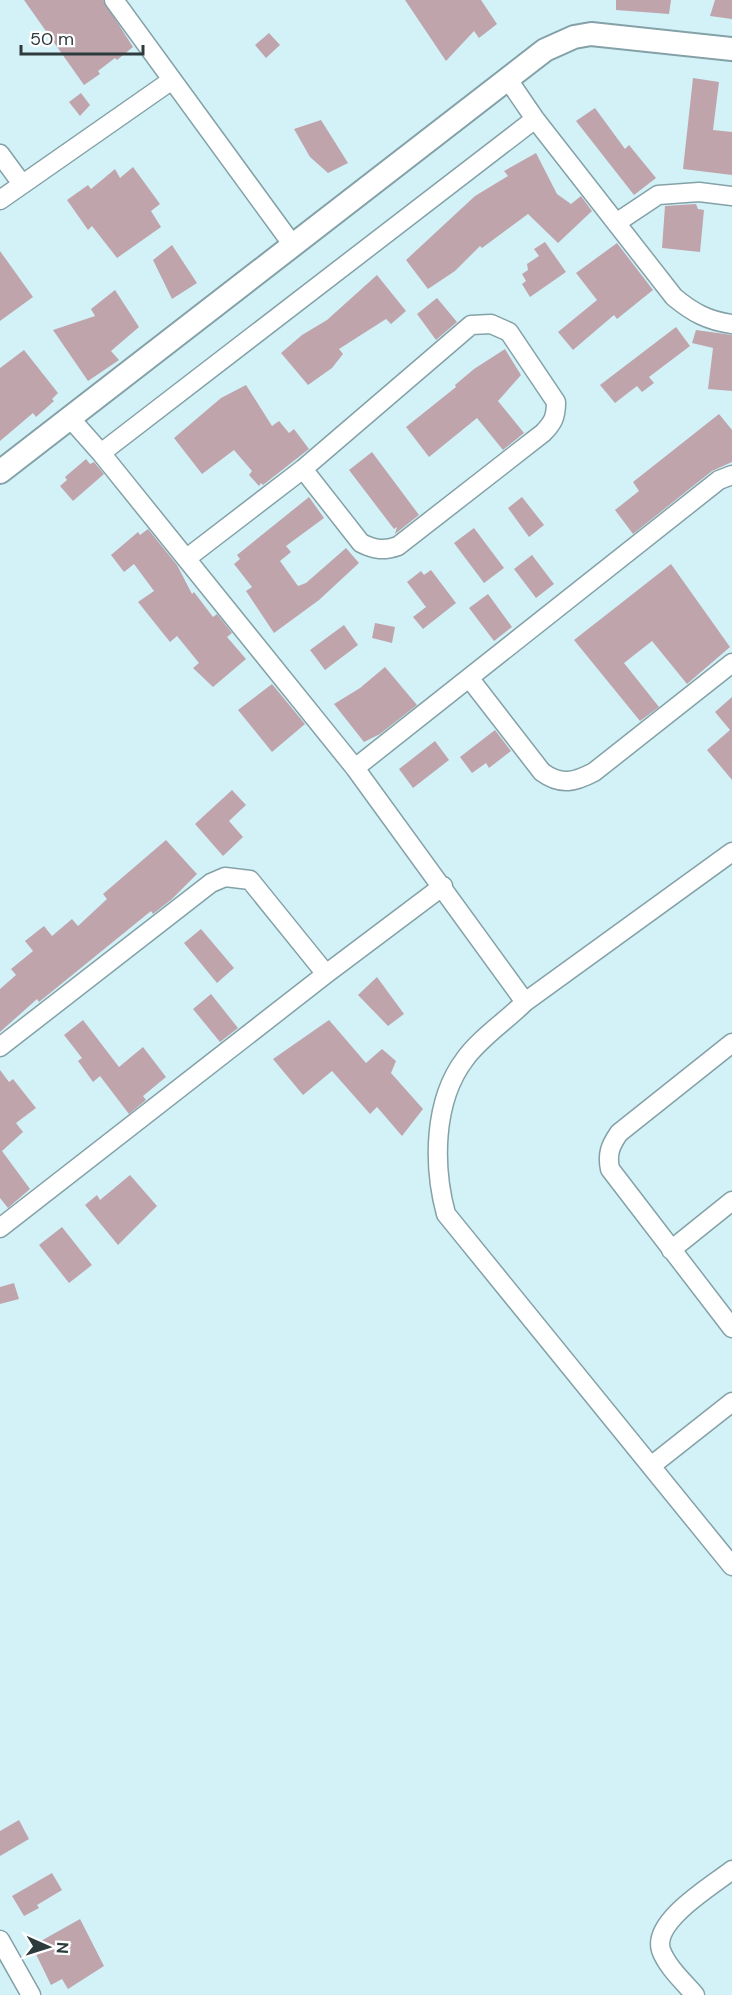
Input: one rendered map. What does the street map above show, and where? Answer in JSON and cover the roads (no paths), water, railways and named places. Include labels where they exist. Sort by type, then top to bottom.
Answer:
[{"type":"street","points":[[114,0],[292,244]]},
{"type":"street","points":[[0,472],[545,50],[574,37],[591,34],[732,49]]},
{"type":"street","points":[[507,78],[535,119],[674,297],[691,311],[707,319],[732,324]]},
{"type":"street","points":[[0,200],[171,80]]},
{"type":"street","points":[[101,453],[535,119]]},
{"type":"street","points":[[0,154],[22,184]]},
{"type":"street","points":[[616,223],[658,195],[699,192],[732,196]]},
{"type":"street","points":[[187,558],[303,469],[471,325],[490,324],[508,332],[556,402],[556,415],[552,424],[543,433],[399,546],[387,550],[374,550],[361,543],[303,469]]},
{"type":"street","points":[[70,418],[187,558],[355,768],[443,886],[525,1002]]},
{"type":"street","points":[[355,768],[719,480],[732,475]]},
{"type":"street","points":[[470,679],[542,772],[553,780],[567,783],[594,772],[732,663]]},
{"type":"street","points":[[732,852],[525,1002],[465,1059],[445,1099],[438,1148],[438,1186],[446,1214],[732,1566]]},
{"type":"street","points":[[0,1047],[211,883],[225,877],[250,880],[326,974]]},
{"type":"street","points":[[0,1228],[326,974],[443,886]]},
{"type":"street","points":[[732,1043],[619,1133],[611,1144],[608,1157],[610,1169],[732,1328]]},
{"type":"street","points":[[671,1250],[732,1201]]},
{"type":"street","points":[[651,1466],[732,1402]]},
{"type":"street","points":[[695,1995],[667,1961],[660,1948],[661,1932],[669,1920],[732,1870]]},
{"type":"street","points":[[0,1940],[31,1995]]}]
